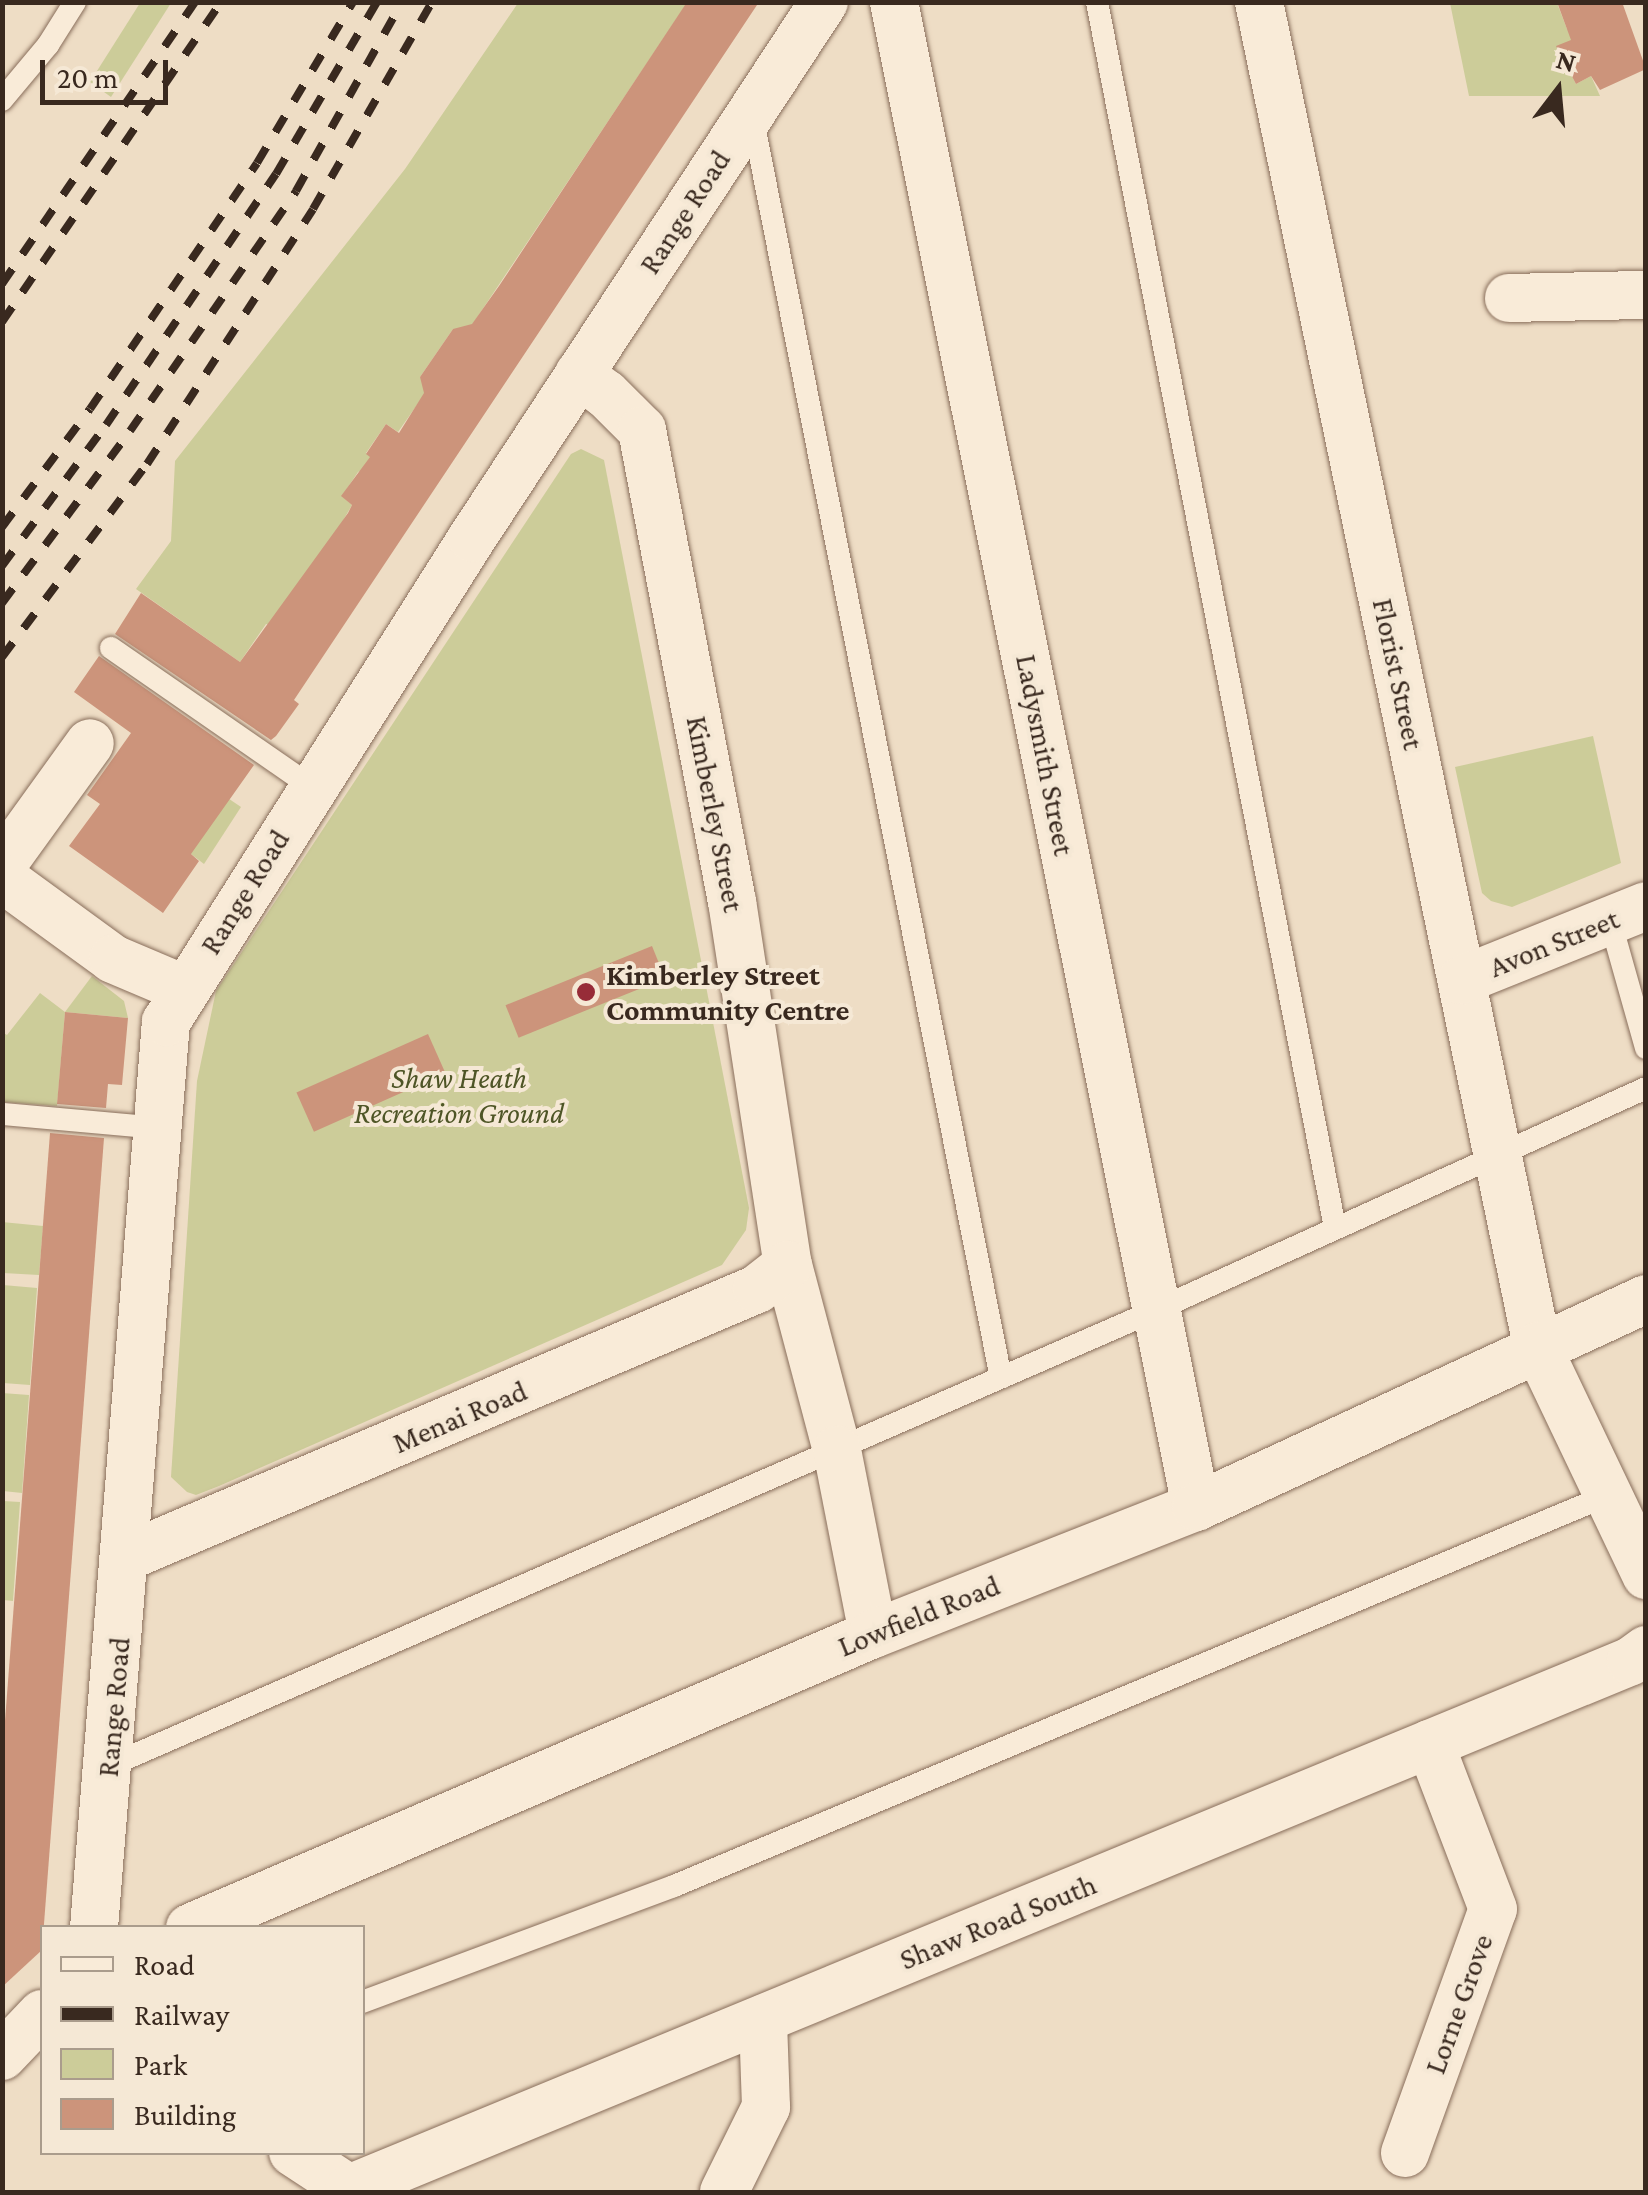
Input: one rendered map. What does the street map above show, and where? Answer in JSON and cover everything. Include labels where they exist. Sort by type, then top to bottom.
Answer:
[{"type":"street","name":"Range Road","points":[[94,1925],[166,1022],[312,787],[824,2]]},
{"type":"street","name":"Ladysmith Street","points":[[894,2],[1196,1507]]},
{"type":"street","name":"Florist Street","points":[[1258,2],[1538,1346]]},
{"type":"street","points":[[1509,298],[1646,295]]},
{"type":"street","name":"Kimberley Street","points":[[579,374],[642,430],[732,902],[788,1266],[837,1450],[873,1634]]},
{"type":"street","points":[[2,864],[90,743]]},
{"type":"street","points":[[2,878],[113,960],[184,990]]},
{"type":"street","name":"Avon Street","points":[[1462,980],[1628,913]]},
{"type":"street","name":"Menai Road","points":[[126,1557],[739,1297],[774,1279],[788,1266]]},
{"type":"street","name":"Lowfield Road","points":[[197,1925],[873,1634],[1196,1507],[1646,1299]]},
{"type":"street","points":[[1538,1346],[1645,1574]]},
{"type":"street","name":"Shaw Road South","points":[[351,2191],[1631,1661],[1646,1650]]},
{"type":"street","name":"Lorne Grove","points":[[1404,2153],[1493,1910],[1430,1744]]},
{"type":"street","points":[[2,2056],[40,2016]]},
{"type":"street","points":[[724,2192],[766,2106],[762,2018]]},
{"type":"street","points":[[297,2155],[351,2191]]},
{"type":"lane","points":[[2,100],[48,45],[74,2]]},
{"type":"lane","points":[[1098,2],[1335,1227]]},
{"type":"lane","points":[[752,112],[1001,1378]]},
{"type":"lane","points":[[111,648],[312,787]]},
{"type":"lane","points":[[1628,913],[1646,1048]]},
{"type":"lane","points":[[109,1766],[1156,1310],[1646,1088]]},
{"type":"lane","points":[[3,1114],[159,1128]]},
{"type":"lane","points":[[365,2001],[674,1886],[1606,1496]]},
{"type":"green space","points":[[140,3],[171,3],[111,97],[90,82]]},
{"type":"green space","points":[[518,3],[687,3],[466,334],[453,329],[420,377],[429,387],[398,432],[386,424],[366,453],[379,462],[358,472],[342,496],[352,505],[341,524],[272,626],[266,624],[240,662],[136,589],[171,541],[175,461],[405,169]]},
{"type":"green space","points":[[1450,3],[1557,3],[1567,29],[1578,38],[1557,47],[1576,84],[1591,76],[1600,96],[1469,96]]},
{"type":"green space","name":"Shaw Heath Recreation Ground","points":[[581,449],[604,460],[749,1208],[746,1230],[722,1265],[219,1486],[196,1495],[187,1492],[171,1477],[197,1081],[216,991],[571,454]]},
{"type":"green space","points":[[1593,736],[1621,863],[1512,907],[1491,901],[1482,893],[1455,767]]},
{"type":"green space","points":[[157,750],[241,807],[204,864],[191,854]]},
{"type":"green space","points":[[92,976],[124,1001],[128,1018],[65,1012]]},
{"type":"green space","points":[[40,993],[65,1012],[57,1106],[3,1102],[2,1032],[7,1035]]},
{"type":"green space","points":[[2,1222],[43,1226],[39,1275],[3,1273]]},
{"type":"green space","points":[[3,1285],[37,1288],[30,1385],[3,1383]]},
{"type":"green space","points":[[2,1393],[29,1395],[22,1493],[3,1491]]},
{"type":"green space","points":[[3,1501],[20,1502],[13,1601],[3,1600]]},
{"type":"building","points":[[687,2],[759,2],[294,700],[299,704],[276,736],[271,740],[115,634],[141,593],[240,662],[348,513],[352,505],[341,496],[370,457],[366,454],[386,424],[399,433],[424,393],[420,377],[453,329],[472,324]]},
{"type":"building","points":[[1557,2],[1622,2],[1646,69],[1600,90],[1591,76],[1576,84],[1556,46],[1571,40]]},
{"type":"building","points":[[99,656],[254,765],[191,854],[199,861],[163,913],[69,846],[100,804],[87,795],[131,733],[74,692]]},
{"type":"building","name":"Kimberley Street Community Centre","points":[[652,946],[665,978],[519,1038],[506,1005]]},
{"type":"building","points":[[65,1012],[128,1018],[122,1085],[108,1084],[106,1108],[57,1104]]},
{"type":"building","points":[[428,1034],[445,1073],[314,1132],[296,1093]]},
{"type":"building","points":[[50,1133],[104,1138],[44,1925],[40,1925],[40,1952],[2,1987],[2,1760]]},
{"type":"railway","points":[[2,284],[195,2]]},
{"type":"railway","points":[[2,322],[221,2]]},
{"type":"railway","points":[[2,527],[90,409],[257,163],[353,2]]},
{"type":"railway","points":[[2,566],[106,425],[276,174],[377,2]]},
{"type":"railway","points":[[2,603],[130,431],[296,191],[402,2]]},
{"type":"railway","points":[[2,657],[147,464],[313,209],[432,2]]},
{"type":"place","name":"Kimberley Street Community Centre","points":[[586,992]]}]
